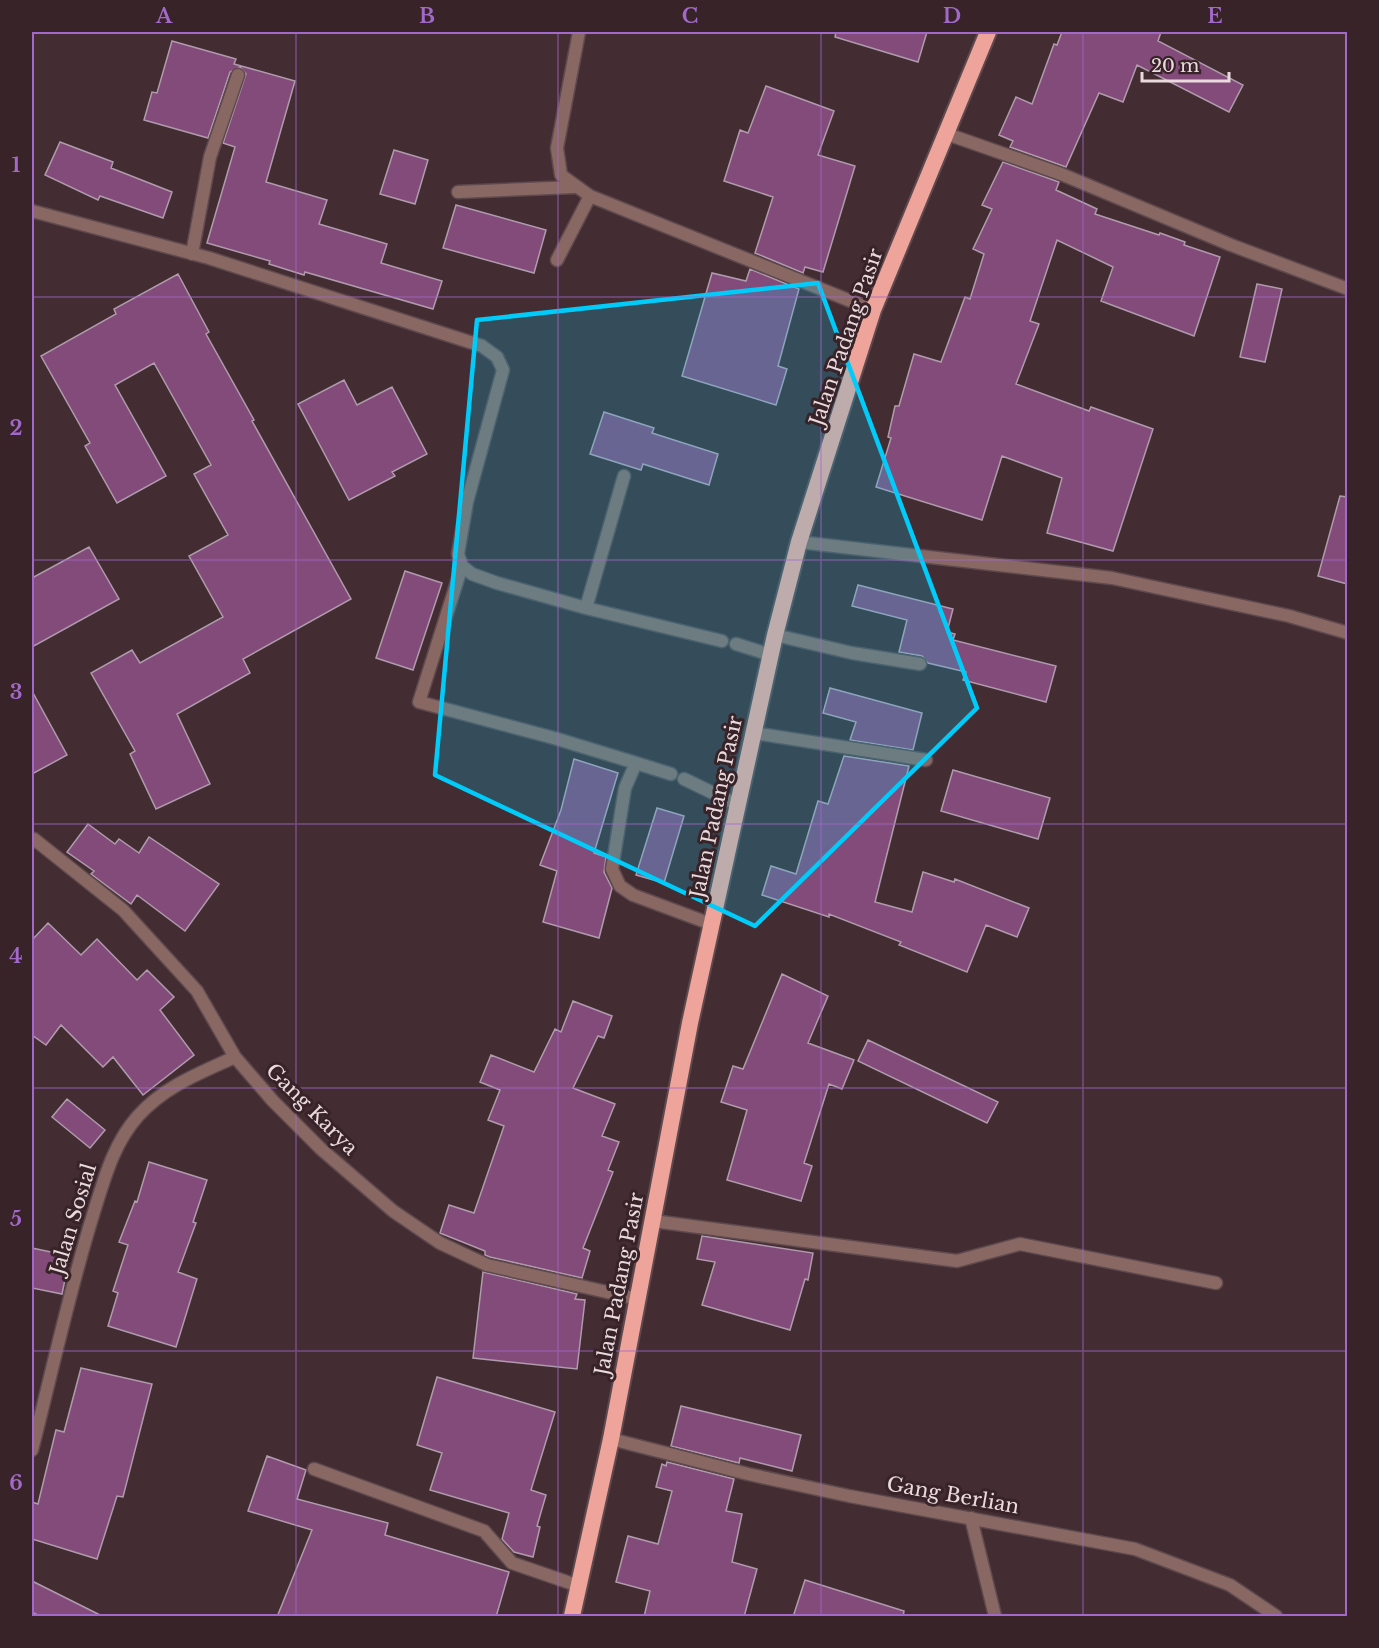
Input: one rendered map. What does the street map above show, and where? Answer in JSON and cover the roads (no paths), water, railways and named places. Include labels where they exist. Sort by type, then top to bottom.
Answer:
[{"type":"highway","name":"Jalan Padang Pasir","points":[[572,1617],[611,1439],[711,924],[775,635],[799,542],[873,310],[988,32]]},
{"type":"street","points":[[579,32],[556,157],[561,175],[590,196],[873,310]]},
{"type":"street","points":[[192,254],[210,157],[237,75]]},
{"type":"street","points":[[947,134],[1061,174],[1231,245],[1347,289]]},
{"type":"street","points":[[458,192],[575,187]]},
{"type":"street","points":[[557,260],[590,196]]},
{"type":"street","points":[[32,211],[192,254],[482,346],[497,357],[503,370],[467,502],[458,554],[462,566],[472,574],[497,583],[586,608],[722,641]]},
{"type":"street","points":[[586,608],[624,476]]},
{"type":"street","points":[[799,542],[1112,578],[1289,616],[1347,633]]},
{"type":"street","points":[[462,566],[419,702],[554,738],[671,774]]},
{"type":"street","points":[[775,635],[852,653],[920,664]]},
{"type":"street","points":[[736,644],[771,656]]},
{"type":"street","points":[[754,733],[926,760]]},
{"type":"street","points":[[636,763],[626,788],[612,869],[620,886],[633,895],[711,924]]},
{"type":"street","points":[[684,779],[738,805]]},
{"type":"street","name":"Gang Karya","points":[[32,839],[114,901],[177,968],[211,1013],[235,1058],[273,1101],[321,1149],[421,1231],[487,1265],[638,1299]]},
{"type":"street","name":"Jalan Sosial","points":[[32,1450],[77,1266],[112,1157],[138,1116],[160,1096],[181,1081],[235,1058]]},
{"type":"street","points":[[653,1221],[957,1262],[1020,1244],[1216,1283]]},
{"type":"street","name":"Gang Berlian","points":[[611,1439],[748,1474],[1135,1549],[1230,1585],[1276,1617]]},
{"type":"street","points":[[314,1469],[484,1531],[512,1563],[579,1586]]},
{"type":"street","points":[[971,1518],[995,1617]]}]
